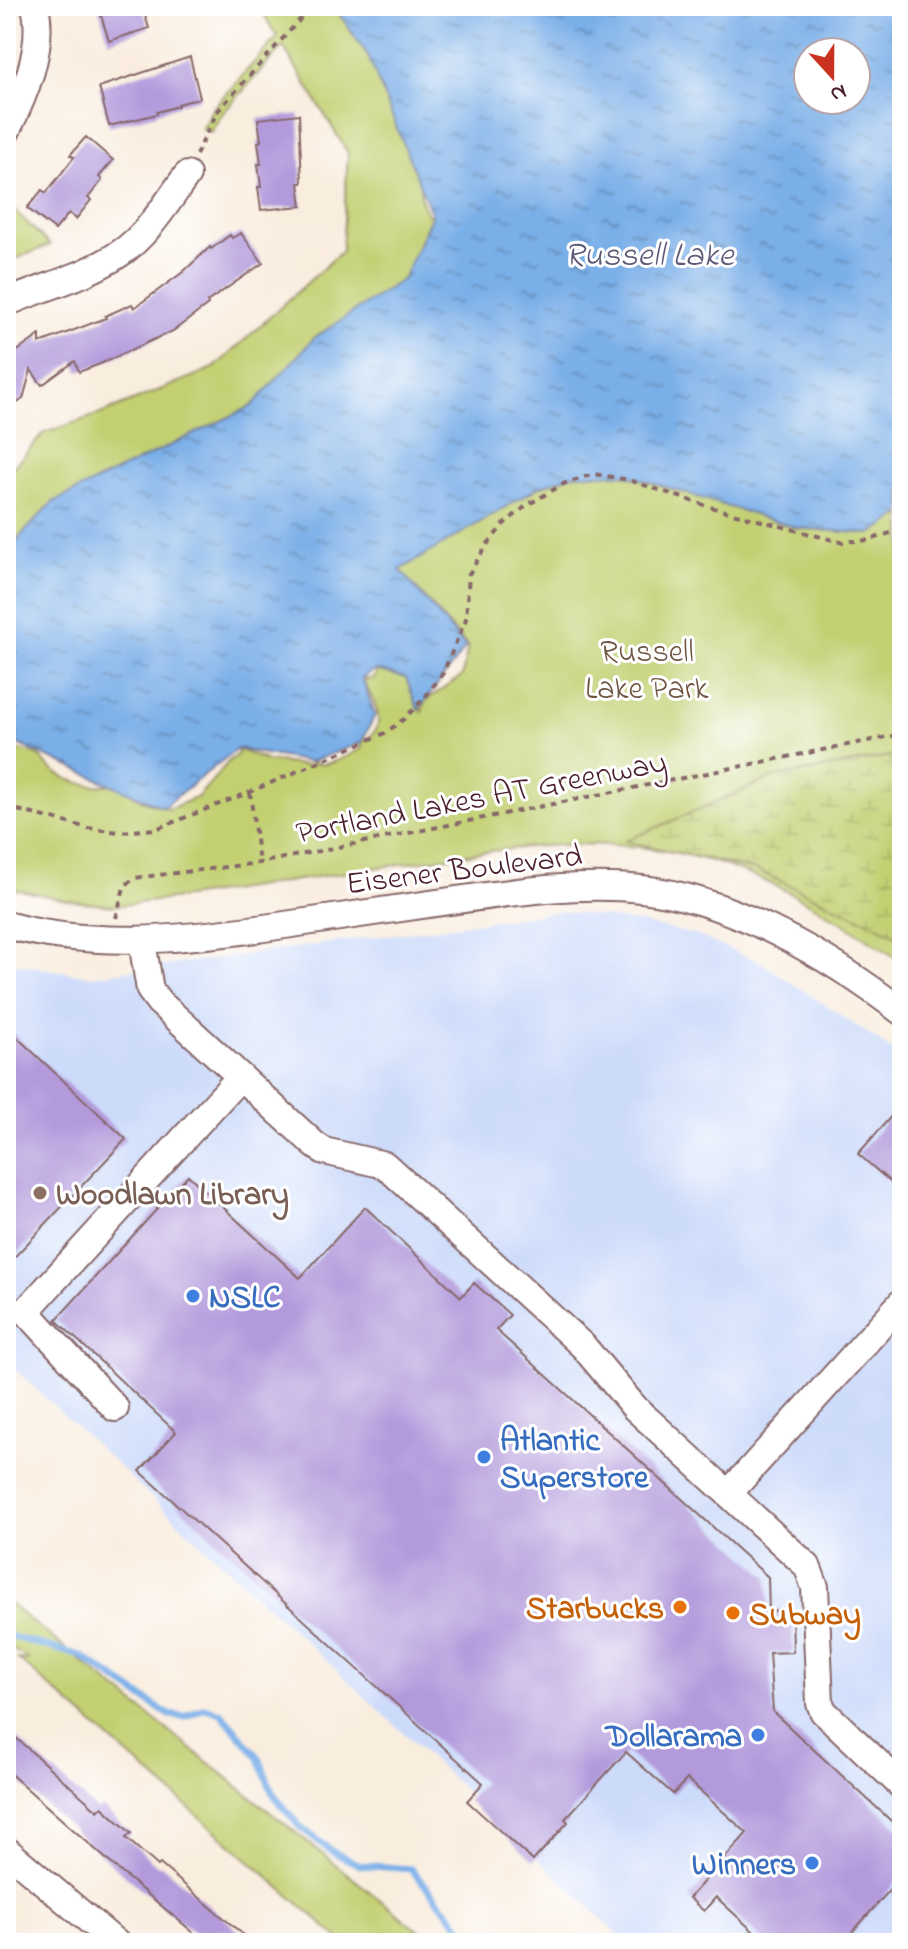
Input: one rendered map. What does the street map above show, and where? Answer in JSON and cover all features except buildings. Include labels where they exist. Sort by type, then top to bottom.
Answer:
[{"type":"street","points":[[6,132],[19,106],[36,51],[35,6]]},
{"type":"street","points":[[6,303],[92,270],[121,253],[146,230],[187,175]]},
{"type":"street","name":"Eisener Boulevard","points":[[6,925],[66,938],[142,941],[223,934],[523,891],[602,886],[644,889],[676,895],[761,926],[817,953],[902,1012]]},
{"type":"street","points":[[142,941],[150,990],[159,1002],[315,1145],[324,1151],[385,1165],[583,1346],[635,1408],[800,1558],[812,1575],[823,1711],[902,1786]]},
{"type":"street","points":[[115,1408],[26,1311],[240,1077]]},
{"type":"street","points":[[729,1493],[902,1302]]},
{"type":"street","points":[[6,1850],[116,1943]]},
{"type":"path","points":[[187,175],[217,112],[312,6]]},
{"type":"path","points":[[6,807],[88,828],[120,832],[156,829],[385,733],[404,719],[443,673],[466,619],[469,574],[486,546],[504,524],[526,506],[563,484],[594,474],[629,480],[710,507],[840,542],[870,540],[902,529]]},
{"type":"path","name":"Portland Lakes AT Greenway","points":[[110,939],[124,887],[134,878],[259,863],[902,734]]},
{"type":"path","points":[[250,792],[259,863]]},
{"type":"shaded area","points":[[563,911],[632,921],[696,935],[762,963],[902,1056],[902,1943],[628,1943],[6,1361],[6,962],[90,976]]},
{"type":"green space","points":[[259,6],[333,6],[367,53],[419,177],[421,199],[428,215],[432,215],[414,270],[261,405],[120,470],[6,561],[6,475],[44,433],[214,368],[342,251],[348,153],[283,46],[222,114],[211,132],[202,128],[213,108],[277,37]]},
{"type":"green space","points":[[6,202],[50,245],[6,263]]},
{"type":"green space","name":"Russell Lake Park","points":[[575,474],[624,474],[797,528],[871,534],[902,514],[902,962],[839,921],[774,885],[727,866],[646,848],[568,845],[489,851],[113,906],[6,887],[6,745],[37,755],[51,769],[73,781],[90,785],[114,783],[141,800],[169,809],[198,797],[238,754],[237,749],[267,761],[311,766],[310,762],[322,764],[344,758],[362,748],[361,743],[376,729],[378,722],[378,714],[362,678],[375,678],[376,670],[406,678],[422,712],[425,701],[462,676],[468,647],[400,570],[539,487]]},
{"type":"green space","points":[[902,754],[902,941],[891,932],[756,870],[625,841],[772,778]]},
{"type":"green space","points":[[6,1601],[434,1943],[344,1943],[18,1659],[29,1660],[6,1645]]},
{"type":"water","name":"Russell Lake","points":[[334,6],[902,6],[902,514],[871,534],[797,528],[624,474],[575,474],[539,487],[400,570],[466,647],[418,710],[406,678],[376,670],[362,678],[375,715],[361,743],[310,762],[237,749],[163,807],[6,739],[6,551],[53,502],[252,406],[314,338],[403,279],[432,215],[367,54]]},
{"type":"waterway","points":[[6,1635],[81,1656],[169,1715],[184,1717],[205,1708],[221,1713],[259,1758],[272,1792],[299,1826],[333,1852],[360,1865],[411,1869],[475,1943]]},
{"type":"place","name":"Woodlawn Library","points":[[40,1193]]},
{"type":"place","name":"NSLC","points":[[193,1296]]},
{"type":"place","name":"Atlantic Superstore","points":[[484,1457]]},
{"type":"place","name":"Starbucks","points":[[680,1607]]},
{"type":"place","name":"Subway","points":[[733,1613]]},
{"type":"place","name":"Dollarama","points":[[758,1735]]},
{"type":"place","name":"Winners","points":[[812,1863]]}]
